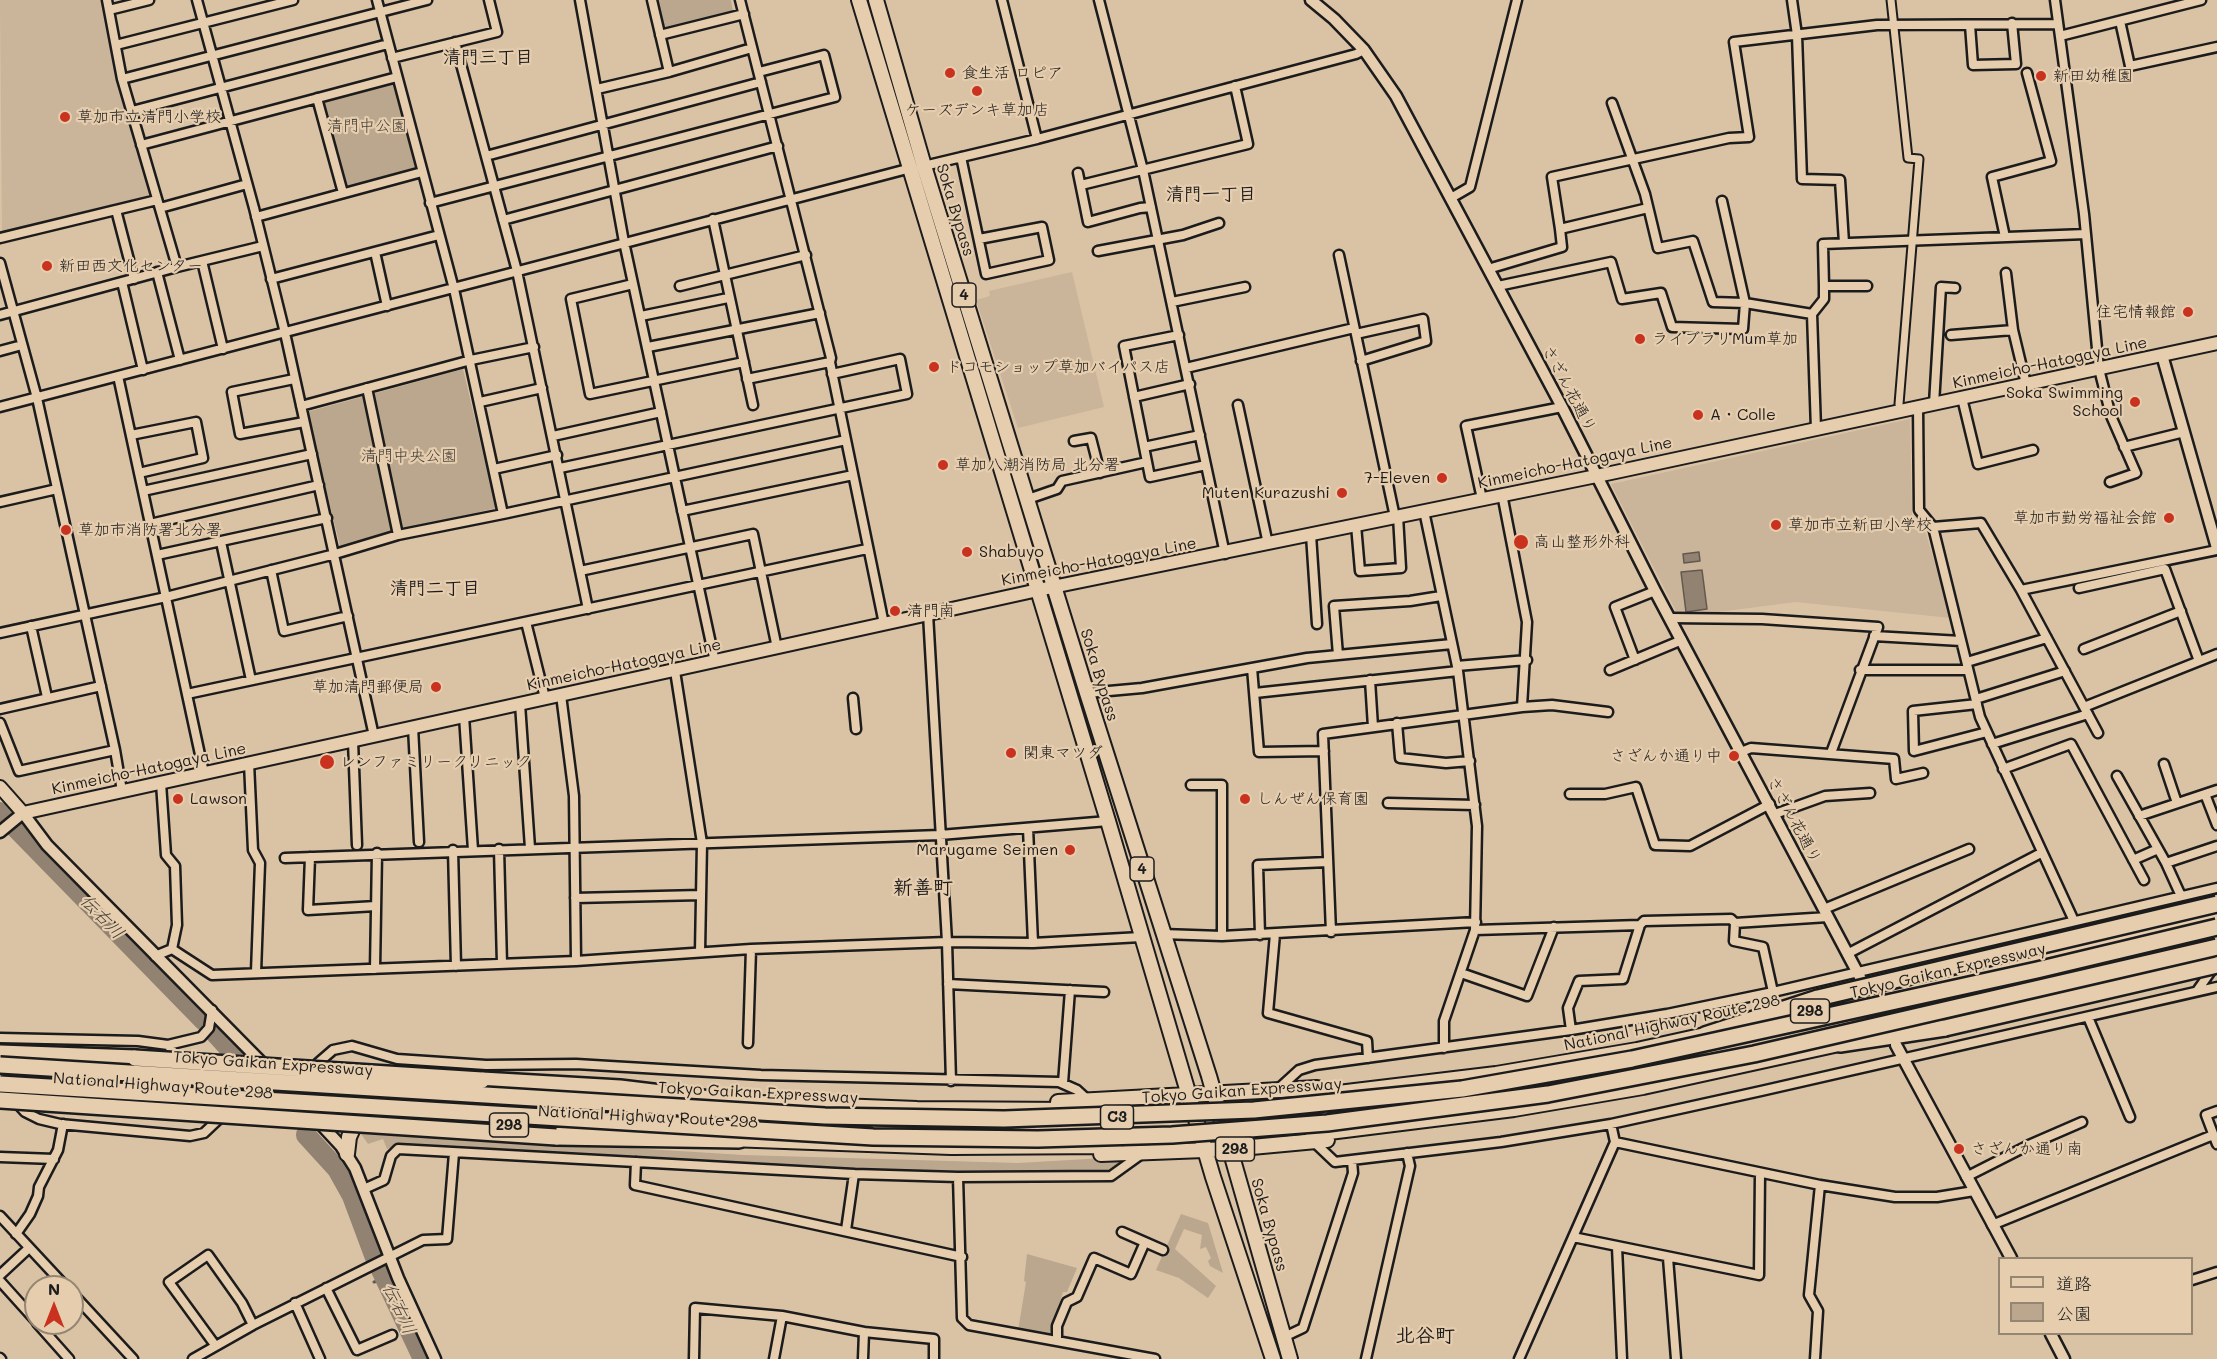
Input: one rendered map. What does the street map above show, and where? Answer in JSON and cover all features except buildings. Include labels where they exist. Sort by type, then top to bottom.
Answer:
[{"type":"highway","name":"Soka Bypass","points":[[859,0],[1028,499],[1162,934],[1214,1094],[1290,1359]]},
{"type":"highway","name":"Soka Bypass","points":[[876,0],[917,167],[1038,590],[1205,1151],[1273,1359]]},
{"type":"highway","points":[[1706,1035],[1818,998],[2217,893]]},
{"type":"highway","name":"National Highway Route 298","points":[[1305,1097],[1496,1074],[1637,1050],[2217,916]]},
{"type":"highway","name":"Tokyo Gaikan Expressway","points":[[0,1065],[825,1116],[1004,1119],[1254,1110],[1462,1089],[1632,1059],[2037,970],[2217,927]]},
{"type":"highway","name":"C3","points":[[2,1092],[873,1137],[1038,1139],[1172,1135],[1337,1122],[1548,1094],[1765,1052],[2217,947]]},
{"type":"highway","name":"298","points":[[823,1143],[919,1152],[1007,1155],[1205,1151],[1494,1119],[1569,1106],[2217,956]]},
{"type":"highway","points":[[1840,1044],[1945,1028],[2217,963]]},
{"type":"highway","name":"National Highway Route 298","points":[[0,1055],[272,1074],[825,1107],[1089,1105],[1395,1080],[1637,1050]]},
{"type":"highway","points":[[0,1055],[135,1058],[620,1088],[743,1103]]},
{"type":"highway","points":[[2,1092],[556,1137],[739,1140]]},
{"type":"highway","name":"National Highway Route 298","points":[[2,1092],[739,1140],[951,1147],[1114,1146]]},
{"type":"highway","points":[[347,1154],[349,1137],[359,1115]]},
{"type":"main road","name":"Kinmeicho-Hatogaya Line","points":[[23,813],[1038,590],[1225,554],[2217,343]]},
{"type":"main road","points":[[0,787],[23,813]]},
{"type":"street","points":[[106,0],[122,78],[177,267]]},
{"type":"street","points":[[109,10],[149,0]]},
{"type":"street","points":[[197,0],[285,333],[336,554],[374,736]]},
{"type":"street","points":[[116,45],[293,0]]},
{"type":"street","points":[[376,0],[454,289],[503,514]]},
{"type":"street","points":[[122,78],[427,0]]},
{"type":"street","points":[[392,58],[496,32],[489,0]]},
{"type":"street","points":[[580,0],[588,55],[597,89],[624,242],[642,316],[715,662]]},
{"type":"street","points":[[652,0],[669,72]]},
{"type":"street","points":[[740,0],[831,358],[832,374],[884,624]]},
{"type":"street","points":[[1002,0],[1038,139]]},
{"type":"street","points":[[1099,0],[1143,170],[1225,554]]},
{"type":"street","name":"さざん花通り","points":[[1311,0],[1334,19],[1364,50],[1396,96],[1562,407],[1655,591],[1859,976]]},
{"type":"street","points":[[1450,198],[1470,187],[1517,0]]},
{"type":"street","points":[[1792,0],[1797,35],[1802,179],[1840,180],[1844,243]]},
{"type":"street","points":[[1892,0],[1908,158],[1919,159],[1899,404]]},
{"type":"street","points":[[2055,0],[2086,234],[2099,369],[2112,416],[2136,473],[2110,482]]},
{"type":"street","points":[[2060,36],[2201,0]]},
{"type":"street","points":[[660,35],[744,14]]},
{"type":"street","points":[[2120,21],[2130,66],[2217,47]]},
{"type":"street","points":[[1970,25],[1973,65],[2016,64],[2012,23]]},
{"type":"street","points":[[1488,269],[1562,247],[1552,177],[1729,138],[1749,137],[1734,42],[1893,25],[2058,24]]},
{"type":"street","points":[[455,42],[517,271],[588,609]]},
{"type":"street","points":[[132,111],[388,44]]},
{"type":"street","points":[[597,89],[669,72],[752,48]]},
{"type":"street","points":[[0,407],[792,198],[1038,139],[1364,50]]},
{"type":"street","points":[[430,203],[835,97],[825,55],[759,72]]},
{"type":"street","points":[[2005,237],[1992,177],[2051,161],[2027,73]]},
{"type":"street","points":[[141,145],[230,119],[397,77]]},
{"type":"street","points":[[486,156],[761,82]]},
{"type":"street","points":[[1081,185],[1248,144],[1235,86]]},
{"type":"street","points":[[317,98],[343,193]]},
{"type":"street","points":[[1612,103],[1648,208],[1658,248],[1693,241],[1713,302],[1746,303],[1812,314]]},
{"type":"street","points":[[503,220],[778,146]]},
{"type":"street","points":[[961,157],[986,274],[1049,260],[1042,227],[979,239]]},
{"type":"street","points":[[256,217],[422,172]]},
{"type":"street","points":[[1078,173],[1088,222],[1151,207]]},
{"type":"street","points":[[0,238],[116,210],[159,204],[247,184]]},
{"type":"street","points":[[1498,286],[1611,262],[1622,298],[1661,293],[1672,327],[1743,329],[1746,303],[1722,201]]},
{"type":"street","points":[[1560,229],[1648,208]]},
{"type":"street","points":[[116,210],[134,279]]},
{"type":"street","points":[[713,219],[723,276],[753,405]]},
{"type":"street","points":[[1098,251],[1183,235],[1219,223]]},
{"type":"street","points":[[1816,429],[1812,314],[1824,299],[1823,244],[2086,234]]},
{"type":"street","points":[[271,279],[439,236]]},
{"type":"street","points":[[0,315],[263,246]]},
{"type":"street","points":[[375,252],[387,306]]},
{"type":"street","points":[[680,286],[806,255]]},
{"type":"street","points":[[1339,255],[1396,516],[1401,568],[1360,571],[1356,525]]},
{"type":"street","points":[[202,261],[223,349]]},
{"type":"street","points":[[0,263],[2,281],[37,398],[115,750],[122,791]]},
{"type":"street","points":[[157,272],[180,360]]},
{"type":"street","points":[[2006,273],[2013,330],[2026,384]]},
{"type":"street","points":[[122,282],[143,370]]},
{"type":"street","points":[[633,284],[571,299],[590,394],[744,362]]},
{"type":"street","points":[[1824,286],[1868,286]]},
{"type":"street","points":[[1172,302],[1245,287]]},
{"type":"street","points":[[1934,404],[1941,287],[1955,288]]},
{"type":"street","points":[[642,316],[728,298]]},
{"type":"street","points":[[648,347],[820,313]]},
{"type":"street","points":[[1186,368],[1355,331],[1423,319],[1426,341],[1361,361]]},
{"type":"street","points":[[1951,335],[2013,330]]},
{"type":"street","points":[[1179,335],[1124,346],[1150,477],[1206,465]]},
{"type":"street","points":[[0,351],[22,345]]},
{"type":"street","points":[[301,406],[471,360],[534,347]]},
{"type":"street","points":[[2022,590],[2217,549],[2162,355]]},
{"type":"street","points":[[560,468],[908,394],[900,359],[832,374]]},
{"type":"street","points":[[747,379],[830,362]]},
{"type":"street","points":[[118,376],[204,773]]},
{"type":"street","points":[[294,379],[232,392],[240,434],[304,422]]},
{"type":"street","points":[[1134,397],[1190,384]]},
{"type":"street","points":[[367,388],[398,535]]},
{"type":"street","points":[[480,402],[542,388]]},
{"type":"street","points":[[1962,398],[1978,464],[2033,450]]},
{"type":"street","points":[[1238,405],[1268,544]]},
{"type":"street","points":[[1482,499],[1466,426],[1562,407]]},
{"type":"street","points":[[1918,407],[1919,510],[1933,527],[1976,702],[2003,769],[2074,921]]},
{"type":"street","points":[[553,436],[661,412]]},
{"type":"street","points":[[131,435],[196,422],[203,458],[139,473]]},
{"type":"street","points":[[2124,447],[2184,432]]},
{"type":"street","points":[[1144,447],[1200,435]]},
{"type":"street","points":[[1074,441],[1091,438],[1100,472]]},
{"type":"street","points":[[0,633],[166,597],[336,554],[398,535],[846,440]]},
{"type":"street","points":[[143,491],[312,454]]},
{"type":"street","points":[[494,469],[557,454]]},
{"type":"street","points":[[1028,499],[1057,489],[1062,481],[1147,462]]},
{"type":"street","points":[[682,511],[853,475]]},
{"type":"street","points":[[150,524],[319,485]]},
{"type":"street","points":[[0,502],[57,489]]},
{"type":"street","points":[[1502,494],[1527,622],[1527,660],[1522,707]]},
{"type":"street","points":[[1424,511],[1457,669],[1477,826],[1475,926],[1444,1021],[1444,1048]]},
{"type":"street","points":[[157,555],[327,518]]},
{"type":"street","points":[[1933,527],[1981,523],[2022,590],[2098,733]]},
{"type":"street","points":[[580,571],[753,534],[777,648]]},
{"type":"street","points":[[1311,535],[1317,624]]},
{"type":"street","points":[[220,542],[251,680]]},
{"type":"street","points":[[187,694],[867,549]]},
{"type":"street","points":[[2079,588],[2165,569],[2199,661]]},
{"type":"street","points":[[271,570],[284,631],[348,616]]},
{"type":"street","points":[[1635,660],[1616,607],[1655,591]]},
{"type":"street","points":[[1338,655],[1334,606],[1410,601],[1441,596]]},
{"type":"street","points":[[2084,649],[2181,611]]},
{"type":"street","points":[[928,614],[947,942],[951,1081]]},
{"type":"street","points":[[1670,618],[1762,619],[1878,627],[1860,670],[1831,753]]},
{"type":"street","points":[[526,622],[545,698]]},
{"type":"street","points":[[31,626],[47,697]]},
{"type":"street","points":[[1874,636],[1961,641]]},
{"type":"street","points":[[1860,670],[1967,666],[2047,638]]},
{"type":"street","points":[[1610,670],[1682,640]]},
{"type":"street","points":[[1087,693],[1142,688],[1338,655],[1452,645]]},
{"type":"street","points":[[1992,744],[2086,710],[2217,654]]},
{"type":"street","points":[[1255,693],[1527,660]]},
{"type":"street","points":[[1252,668],[1259,752],[1324,751]]},
{"type":"street","points":[[675,670],[702,843],[700,952]]},
{"type":"street","points":[[1987,732],[1914,751],[1912,711],[1976,702],[2065,671]]},
{"type":"street","points":[[1370,680],[1373,727]]},
{"type":"street","points":[[0,709],[101,686]]},
{"type":"street","points":[[561,695],[574,796],[576,961]]},
{"type":"street","points":[[854,698],[856,729]]},
{"type":"street","points":[[520,704],[530,848]]},
{"type":"street","points":[[1330,932],[1323,734],[1522,707],[1552,705],[1585,711],[1608,712]]},
{"type":"street","points":[[464,716],[473,850]]},
{"type":"street","points":[[0,723],[19,771],[115,750]]},
{"type":"street","points":[[1397,723],[1400,758],[1446,763],[1470,760]]},
{"type":"street","points":[[413,727],[419,842]]},
{"type":"street","points":[[353,741],[357,844]]},
{"type":"street","points":[[2003,769],[2071,744],[2144,880]]},
{"type":"street","points":[[1742,752],[1751,748],[1894,759],[1896,779],[1923,773]]},
{"type":"street","points":[[249,763],[253,850],[260,863],[256,972]]},
{"type":"street","points":[[2164,764],[2177,803]]},
{"type":"street","points":[[2117,776],[2166,863],[2181,896]]},
{"type":"street","points":[[161,783],[166,855],[175,866],[177,925],[172,949]]},
{"type":"street","points":[[1191,785],[1222,785],[1222,936]]},
{"type":"street","points":[[1570,794],[1605,794],[1636,787],[1655,845],[1690,846],[1772,809],[1825,796],[1870,793]]},
{"type":"street","points":[[2139,816],[2217,790]]},
{"type":"street","points":[[2205,794],[2217,825]]},
{"type":"street","points":[[1388,802],[1475,805]]},
{"type":"street","points":[[0,832],[23,813],[47,845],[154,956],[213,1010],[347,1154],[364,1189],[386,1259],[435,1359]]},
{"type":"street","points":[[285,858],[453,850],[940,835],[1108,821]]},
{"type":"street","points":[[1028,828],[1033,943]]},
{"type":"street","points":[[2166,863],[2217,846]]},
{"type":"street","points":[[499,849],[502,964]]},
{"type":"street","points":[[1571,1030],[1568,1008],[1579,981],[1623,979],[1640,925],[1644,921],[1731,919],[1735,923],[1826,913],[1969,849]]},
{"type":"street","points":[[2133,860],[2158,849]]},
{"type":"street","points":[[453,850],[456,966]]},
{"type":"street","points":[[375,969],[377,853]]},
{"type":"street","points":[[1847,954],[2041,853]]},
{"type":"street","points":[[310,857],[308,910],[376,906]]},
{"type":"street","points":[[1260,935],[1258,864],[1328,862]]},
{"type":"street","points":[[1276,1091],[1299,1070],[1315,1065],[1571,1030],[1859,976],[2181,896],[2217,893]]},
{"type":"street","points":[[575,898],[701,895]]},
{"type":"street","points":[[1735,923],[1734,941],[1763,947],[1773,992]]},
{"type":"street","points":[[1162,934],[1222,936],[1475,926],[1640,925]]},
{"type":"street","points":[[1461,972],[1527,996],[1554,927]]},
{"type":"street","points":[[1275,934],[1268,1013],[1367,1041],[1368,1058]]},
{"type":"street","points":[[172,949],[212,975],[576,961],[752,949],[947,942],[1033,943],[1141,937]]},
{"type":"street","points":[[154,956],[172,949]]},
{"type":"street","points":[[748,1042],[752,949]]},
{"type":"street","points":[[2196,992],[2217,963]]},
{"type":"street","points":[[948,984],[1104,992]]},
{"type":"street","points":[[1313,1138],[1335,1162],[1501,1142],[1611,1124],[1905,1060],[2217,987]]},
{"type":"street","points":[[1064,1083],[1070,990]]},
{"type":"street","points":[[0,1038],[138,1041],[168,1045],[201,1037],[209,1028],[213,1010]]},
{"type":"street","points":[[2088,1017],[2130,1117]]},
{"type":"street","points":[[168,1045],[185,1068]]},
{"type":"street","points":[[1896,1045],[2010,1257]]},
{"type":"street","points":[[313,1076],[318,1063],[325,1056],[342,1047],[352,1046],[397,1059],[486,1065],[576,1064],[761,1075],[1064,1083],[1077,1090],[1089,1105]]},
{"type":"street","points":[[2,1092],[25,1112],[39,1119],[63,1124],[190,1136],[204,1133],[231,1107]]},
{"type":"street","points":[[2217,1111],[2206,1115],[2217,1144]]},
{"type":"street","points":[[1966,1177],[2029,1145],[2082,1122]]},
{"type":"street","points":[[16,1234],[30,1214],[38,1196],[39,1187],[54,1159],[63,1124]]},
{"type":"street","points":[[1519,1359],[1615,1142],[1611,1124]]},
{"type":"street","points":[[1992,1225],[2213,1135]]},
{"type":"street","points":[[1615,1142],[1820,1185],[1895,1197],[1937,1197],[1974,1191]]},
{"type":"street","points":[[364,1189],[384,1180],[392,1156],[398,1149],[854,1174],[958,1177],[1111,1176],[1144,1153]]},
{"type":"street","points":[[193,1359],[253,1325],[423,1240],[447,1239],[454,1153]]},
{"type":"street","points":[[1366,1359],[1410,1167],[1407,1154]]},
{"type":"street","points":[[0,1157],[54,1159]]},
{"type":"street","points":[[1284,1337],[1303,1328],[1353,1173],[1352,1160]]},
{"type":"street","points":[[636,1162],[635,1185],[962,1257]]},
{"type":"street","points":[[1573,1237],[1759,1275],[1760,1173]]},
{"type":"street","points":[[846,1230],[854,1174]]},
{"type":"street","points":[[958,1177],[962,1318],[969,1325],[1155,1359]]},
{"type":"street","points":[[1815,1359],[1818,1311],[1809,1295],[1820,1185]]},
{"type":"street","points":[[2,1221],[55,1275]]},
{"type":"street","points":[[1122,1232],[1163,1250]]},
{"type":"street","points":[[1094,1258],[1131,1274],[1145,1242]]},
{"type":"street","points":[[1617,1247],[1622,1359]]},
{"type":"street","points":[[0,1275],[29,1248]]},
{"type":"street","points":[[1057,1341],[1057,1326],[1067,1302],[1077,1297],[1098,1248]]},
{"type":"street","points":[[215,1345],[169,1282],[208,1255],[242,1303],[253,1325]]},
{"type":"street","points":[[1668,1258],[1676,1359]]},
{"type":"street","points":[[2193,1280],[2217,1272]]},
{"type":"street","points":[[0,1281],[24,1308]]},
{"type":"street","points":[[326,1288],[357,1350],[392,1335]]},
{"type":"street","points":[[295,1304],[320,1359]]},
{"type":"street","points":[[84,1306],[133,1359]]},
{"type":"street","points":[[694,1359],[695,1308],[782,1316],[864,1332],[934,1339],[934,1359]]},
{"type":"street","points":[[774,1359],[782,1316]]},
{"type":"street","points":[[863,1359],[864,1332]]},
{"type":"street","points":[[48,1335],[69,1359]]},
{"type":"street","points":[[2052,1335],[2064,1359]]},
{"type":"shaded area","name":"草加市立清門小学校","points":[[0,0],[102,0],[110,42],[150,192],[148,196],[6,234],[2,232]]},
{"type":"shaded area","points":[[1072,272],[1104,407],[1018,428],[976,300],[990,296],[989,291]]},
{"type":"shaded area","name":"草加市立新田小学校","points":[[1910,419],[1912,516],[1926,534],[1951,618],[1796,602],[1679,617],[1611,484]]},
{"type":"shaded area","points":[[1699,552],[1700,561],[1684,563],[1683,554]]},
{"type":"shaded area","points":[[1702,570],[1707,609],[1686,612],[1681,572]]},
{"type":"green space","points":[[658,0],[731,0],[733,12],[665,29]]},
{"type":"green space","name":"清門中公園","points":[[394,81],[415,167],[345,188],[322,100]]},
{"type":"green space","name":"清門中央公園","points":[[463,369],[496,508],[340,546],[307,412]]},
{"type":"green space","points":[[359,1131],[743,1155],[1018,1163],[1122,1157],[1123,1161],[1106,1171],[911,1172],[822,1169],[399,1144],[387,1149],[383,1139],[368,1144]]},
{"type":"green space","points":[[1181,1214],[1208,1223],[1223,1273],[1210,1266],[1208,1261],[1211,1258],[1206,1247],[1200,1249],[1202,1235],[1184,1229],[1175,1249],[1216,1286],[1208,1298],[1179,1278],[1156,1270]]},
{"type":"green space","points":[[1027,1254],[1077,1268],[1067,1292],[1063,1292],[1049,1336],[1018,1331],[1026,1282],[1024,1281]]},
{"type":"waterway","name":"伝右川","points":[[0,812],[204,1021]]},
{"type":"waterway","name":"伝右川","points":[[214,1032],[245,1066]]},
{"type":"waterway","name":"伝右川","points":[[306,1135],[337,1169],[352,1196],[374,1255],[423,1359]]},
{"type":"waterway","points":[[374,1282],[385,1279]]},
{"type":"tunnel","points":[[1206,1105],[1305,1097]]},
{"type":"tunnel","points":[[1114,1146],[1313,1134]]},
{"type":"place","name":"食生活 ロピア","points":[[950,73]]},
{"type":"place","name":"新田幼稚園","points":[[2041,76]]},
{"type":"place","name":"ケーズデンキ草加店","points":[[977,91]]},
{"type":"place","name":"草加市立清門小学校","points":[[65,117]]},
{"type":"place","name":"新田西文化センター","points":[[47,266]]},
{"type":"place","name":"住宅情報館","points":[[2188,312]]},
{"type":"place","name":"ライブラリMum草加","points":[[1640,339]]},
{"type":"place","name":"ドコモショップ草加バイパス店","points":[[934,367]]},
{"type":"place","name":"Soka Swimming School","points":[[2135,402]]},
{"type":"place","name":"A・Colle","points":[[1698,415]]},
{"type":"place","name":"草加八潮消防局 北分署","points":[[943,465]]},
{"type":"place","name":"7-Eleven","points":[[1442,478]]},
{"type":"place","name":"Muten Kurazushi","points":[[1342,493]]},
{"type":"place","name":"草加市勤労福祉会館","points":[[2169,518]]},
{"type":"place","name":"草加市立新田小学校","points":[[1776,525]]},
{"type":"place","name":"草加市消防署北分署","points":[[66,530]]},
{"type":"place","name":"高山整形外科","points":[[1521,542]]},
{"type":"place","name":"Shabuyo","points":[[967,552]]},
{"type":"place","name":"清門南","points":[[895,611]]},
{"type":"place","name":"草加清門郵便局","points":[[436,687]]},
{"type":"place","name":"関東マツダ","points":[[1011,753]]},
{"type":"place","name":"さざんか通り中","points":[[1734,756]]},
{"type":"place","name":"レンファミリークリニック","points":[[327,762]]},
{"type":"place","name":"Lawson","points":[[178,799]]},
{"type":"place","name":"しんぜん保育園","points":[[1245,799]]},
{"type":"place","name":"Marugame Seimen","points":[[1070,850]]},
{"type":"place","name":"さざんか通り南","points":[[1959,1149]]},
{"type":"district","name":"清門三丁目","points":[[488,57]]},
{"type":"district","name":"清門一丁目","points":[[1211,194]]},
{"type":"district","name":"清門二丁目","points":[[435,588]]},
{"type":"district","name":"新善町","points":[[923,888]]},
{"type":"district","name":"北谷町","points":[[1425,1336]]}]
